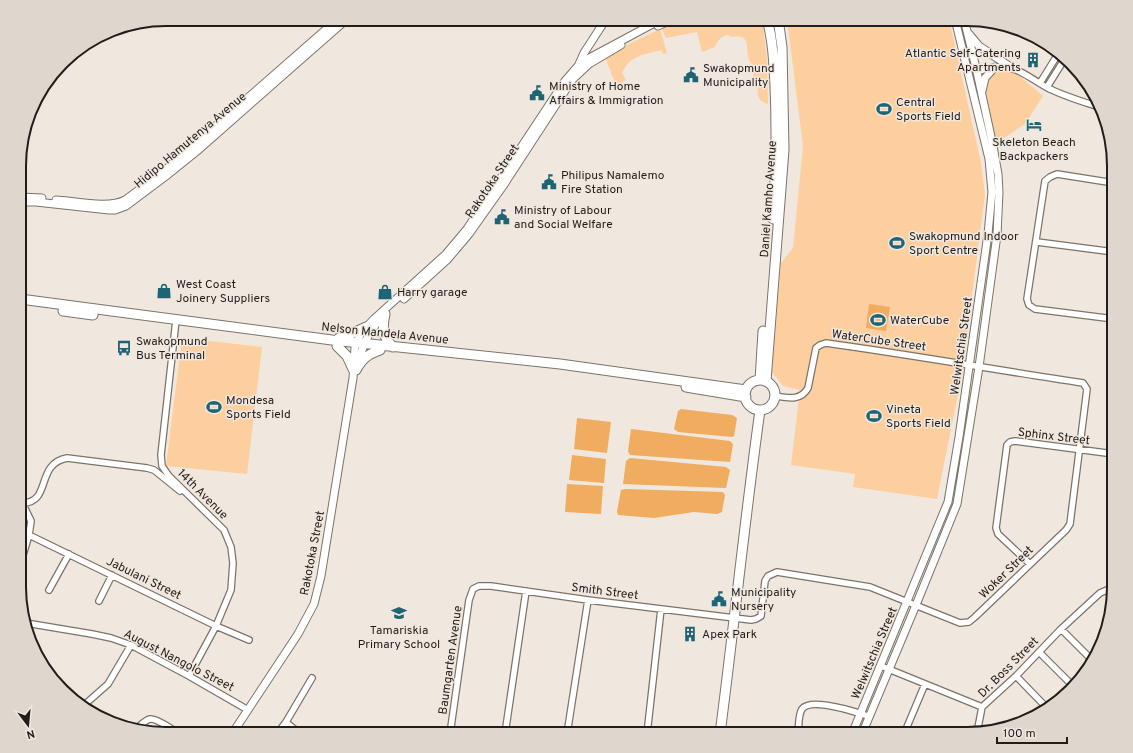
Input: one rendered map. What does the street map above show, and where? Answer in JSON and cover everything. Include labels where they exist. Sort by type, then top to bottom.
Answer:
[{"type":"main road","name":"Daniel Kamho Avenue","points":[[763,381],[777,128],[773,53],[770,26]]},
{"type":"main road","name":"Daniel Kamho Avenue","points":[[763,381],[784,150],[782,47],[779,26]]},
{"type":"main road","name":"Nelson Mandela Avenue","points":[[26,300],[335,343],[392,347],[560,364],[651,376],[746,394]]},
{"type":"main road","name":"Nelson Mandela Avenue","points":[[26,306],[176,322]]},
{"type":"main road","points":[[385,314],[382,325],[383,331],[385,338],[392,347]]},
{"type":"main road","points":[[354,372],[347,356],[335,343],[345,336],[366,327]]},
{"type":"main road","name":"Nelson Mandela Avenue","points":[[359,345],[380,350],[557,370],[746,394]]},
{"type":"main road","points":[[354,372],[366,356],[380,350]]},
{"type":"main road","points":[[763,381],[773,387],[776,396],[771,406],[764,410],[760,410],[750,406],[746,394],[752,383],[763,381]]},
{"type":"main road","points":[[721,727],[760,410]]},
{"type":"street","name":"Hidipo Hamutenya Avenue","points":[[26,199],[108,205],[120,203],[163,172],[330,26]]},
{"type":"street","name":"Hidipo Hamutenya Avenue","points":[[26,200],[109,210],[115,210],[126,206],[197,151],[339,26]]},
{"type":"street","points":[[578,66],[584,53],[601,26]]},
{"type":"street","name":"Rakotoka Street","points":[[237,727],[298,634],[314,604],[321,576],[361,333],[446,254],[471,223],[565,81],[578,66],[604,49],[648,26]]},
{"type":"street","name":"Rakotoka Street","points":[[359,345],[385,314],[447,260],[465,239],[504,186],[572,80],[589,64],[601,56],[659,26]]},
{"type":"street","name":"Welwitschia Street","points":[[855,727],[948,502],[959,437],[988,234],[992,192],[988,158],[972,85],[957,26]]},
{"type":"street","name":"Welwitschia Street","points":[[864,727],[957,504],[979,367],[997,236],[999,192],[995,158],[977,72],[965,26]]},
{"type":"street","points":[[966,30],[973,40],[980,46],[1012,68],[1072,99],[1093,105]]},
{"type":"street","points":[[1040,83],[1056,58]]},
{"type":"street","points":[[965,62],[970,68],[977,72],[1003,66],[1012,68]]},
{"type":"street","points":[[1047,87],[1062,63]]},
{"type":"street","points":[[982,98],[985,78],[995,67]]},
{"type":"street","points":[[972,85],[977,72]]},
{"type":"street","points":[[1107,182],[1057,174],[1050,176],[1045,181],[1027,299],[1029,305],[1035,309],[1107,318]]},
{"type":"street","points":[[1036,242],[1107,251]]},
{"type":"street","name":"14th Avenue","points":[[176,322],[161,455],[162,466],[169,476],[224,530],[231,547],[233,563],[230,590],[216,626],[189,676]]},
{"type":"street","name":"WaterCube Street","points":[[776,396],[793,398],[800,397],[805,393],[808,388],[816,348],[826,343],[895,352],[969,365]]},
{"type":"street","name":"Woker Street","points":[[735,618],[751,620],[761,616],[765,581],[768,576],[778,572],[870,587],[960,623],[969,622],[1066,530],[1070,524],[1087,389],[1083,383],[969,365]]},
{"type":"street","name":"Sphinx Street","points":[[1030,564],[998,534],[996,528],[1007,445],[1010,442],[1015,441],[1107,453]]},
{"type":"street","points":[[26,502],[30,503],[39,496],[51,465],[58,459],[67,458],[154,470],[199,506]]},
{"type":"street","points":[[26,509],[31,521],[26,545]]},
{"type":"street","name":"Jabulani Street","points":[[29,535],[216,626],[249,640]]},
{"type":"street","points":[[49,590],[69,554]]},
{"type":"street","points":[[98,601],[112,575]]},
{"type":"street","name":"Smith Street","points":[[473,589],[479,586],[491,586],[661,610],[735,618]]},
{"type":"street","name":"Baumgarten Avenue","points":[[451,727],[469,600],[473,589]]},
{"type":"street","name":"Dr. Boss Street","points":[[880,666],[982,707],[1016,676],[1061,629],[1100,593],[1107,590]]},
{"type":"street","points":[[506,727],[526,591]]},
{"type":"street","points":[[568,727],[588,600]]},
{"type":"street","points":[[648,727],[661,610]]},
{"type":"street","name":"August Nangolo Street","points":[[31,624],[111,638],[130,645],[189,676],[248,710]]},
{"type":"street","points":[[1061,629],[1088,656]]},
{"type":"street","points":[[87,702],[108,684],[130,645]]},
{"type":"street","points":[[1039,652],[1069,682]]},
{"type":"street","points":[[1016,676],[1043,704]]},
{"type":"street","points":[[282,727],[312,678]]},
{"type":"street","points":[[907,727],[925,684]]},
{"type":"street","points":[[799,727],[801,711],[805,706],[811,704],[850,710],[868,716]]},
{"type":"street","points":[[978,727],[982,707]]},
{"type":"street","points":[[142,725],[150,719],[155,720],[167,727]]},
{"type":"street","points":[[286,722],[292,727]]},
{"type":"shaded area","points":[[668,26],[763,26],[767,61],[768,104],[760,100],[758,95],[757,92],[759,86],[756,84],[752,70],[754,66],[748,57],[744,38],[739,36],[725,36],[717,42],[715,47],[702,52],[697,32],[666,38],[662,29]]},
{"type":"shaded area","points":[[788,26],[951,26],[981,163],[985,194],[962,374],[937,499],[853,487],[855,474],[791,465],[800,390],[783,386],[772,372],[781,263],[793,248],[803,146]]},
{"type":"shaded area","points":[[660,29],[667,53],[663,54],[661,50],[633,59],[625,67],[622,73],[626,80],[619,84],[615,83],[606,59],[619,49]]},
{"type":"shaded area","points":[[1004,69],[1012,70],[1043,96],[1025,124],[995,144],[986,86],[987,80],[991,75],[996,71]]},
{"type":"shaded area","points":[[869,304],[890,307],[886,331],[866,328]]},
{"type":"shaded area","name":"Mondesa Sports Field","points":[[182,338],[262,347],[247,474],[166,466]]},
{"type":"shaded area","points":[[681,409],[732,415],[737,418],[734,436],[678,432],[674,429],[678,411]]},
{"type":"shaded area","points":[[577,418],[611,422],[607,453],[574,449]]},
{"type":"shaded area","points":[[631,429],[730,441],[733,444],[730,462],[630,455],[628,451]]},
{"type":"shaded area","points":[[572,455],[606,459],[604,483],[569,480]]},
{"type":"shaded area","points":[[630,458],[726,467],[730,470],[726,488],[623,484],[626,461]]},
{"type":"shaded area","points":[[567,484],[603,486],[601,514],[565,512]]},
{"type":"shaded area","points":[[621,490],[723,492],[725,495],[722,512],[717,514],[694,512],[654,518],[618,515],[617,512]]},
{"type":"place","name":"Atlantic Self-Catering Apartments","points":[[1033,60]]},
{"type":"place","name":"Swakopmund Municipality","points":[[691,75]]},
{"type":"place","name":"Ministry of Home Affairs & Immigration","points":[[537,93]]},
{"type":"place","name":"Central Sports Field","points":[[884,109]]},
{"type":"place","name":"Skeleton Beach Backpackers","points":[[1034,125]]},
{"type":"place","name":"Philipus Namalemo Fire Station","points":[[549,182]]},
{"type":"place","name":"Ministry of Labour and Social Welfare","points":[[502,217]]},
{"type":"place","name":"Swakopmund Indoor Sport Centre","points":[[897,243]]},
{"type":"place","name":"West Coast Joinery Suppliers","points":[[164,291]]},
{"type":"place","name":"Harry garage","points":[[385,292]]},
{"type":"place","name":"WaterCube","points":[[878,320]]},
{"type":"place","name":"Swakopmund Bus Terminal","points":[[124,348]]},
{"type":"place","name":"Mondesa Sports Field","points":[[214,407]]},
{"type":"place","name":"Vineta Sports Field","points":[[874,416]]},
{"type":"place","name":"Municipality Nursery","points":[[719,599]]},
{"type":"place","name":"Tamariskia Primary School","points":[[399,613]]},
{"type":"place","name":"Apex Park","points":[[690,634]]}]
